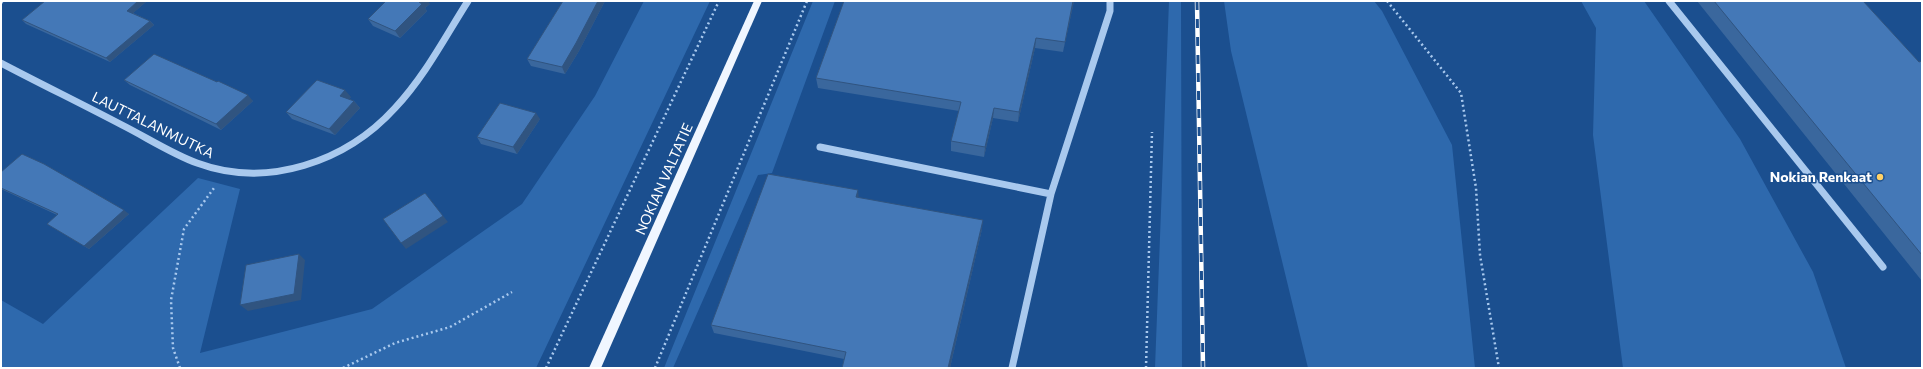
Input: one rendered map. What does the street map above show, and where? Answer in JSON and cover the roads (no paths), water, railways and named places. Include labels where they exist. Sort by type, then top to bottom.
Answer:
[{"type":"main road","name":"NOKIAN VALTATIE","points":[[595,368],[758,1]]},
{"type":"street","name":"LAUTTALANMUTKA","points":[[1,63],[197,163],[226,171],[251,174],[283,171],[322,159],[360,140],[387,117],[409,93],[468,1]]},
{"type":"street","points":[[1012,368],[1051,194],[1110,11],[1110,1]]},
{"type":"street","points":[[1669,1],[1883,268]]},
{"type":"street","points":[[820,147],[1051,194]]},
{"type":"railway","points":[[1197,1],[1203,368]]},
{"type":"place","name":"Nokian Renkaat","points":[[1880,177]]}]
